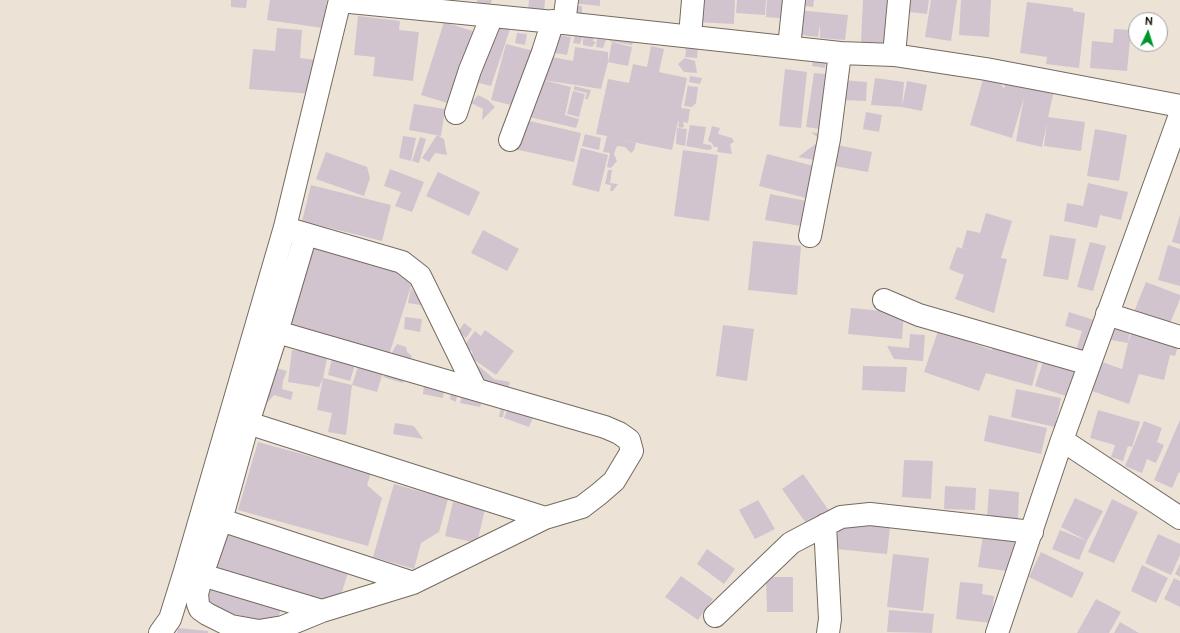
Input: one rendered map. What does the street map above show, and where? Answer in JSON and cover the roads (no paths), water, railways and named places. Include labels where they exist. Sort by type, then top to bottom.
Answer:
[{"type":"street","points":[[160,633],[170,619],[183,578],[284,228],[340,0],[443,5],[492,16],[840,53],[894,55],[986,69],[1180,106]]},
{"type":"street","points":[[510,140],[543,52],[559,22],[567,0]]},
{"type":"street","points":[[690,36],[693,0]]},
{"type":"street","points":[[789,47],[794,0]]},
{"type":"street","points":[[894,55],[899,0]]},
{"type":"street","points":[[456,113],[470,70],[492,16]]},
{"type":"street","points":[[810,236],[828,139],[840,53]]},
{"type":"street","points":[[997,633],[1062,440],[1180,115]]},
{"type":"street","points":[[284,228],[402,262],[420,276],[475,388]]},
{"type":"street","points":[[277,332],[475,388],[605,427],[619,433],[629,440],[632,451],[614,481],[582,507],[545,518],[413,584],[322,611],[283,627],[259,631],[231,626],[207,614],[200,609],[197,594],[221,520],[248,423],[306,234]]},
{"type":"street","points":[[884,300],[919,314],[1089,364]]},
{"type":"street","points":[[1108,314],[1180,337]]},
{"type":"street","points":[[248,423],[545,518]]},
{"type":"street","points":[[1062,440],[1180,518]]},
{"type":"street","points":[[715,616],[791,543],[841,517],[870,514],[1032,532]]},
{"type":"street","points":[[221,520],[413,584]]},
{"type":"street","points":[[825,525],[830,619],[828,633]]},
{"type":"street","points":[[202,575],[322,611]]}]
